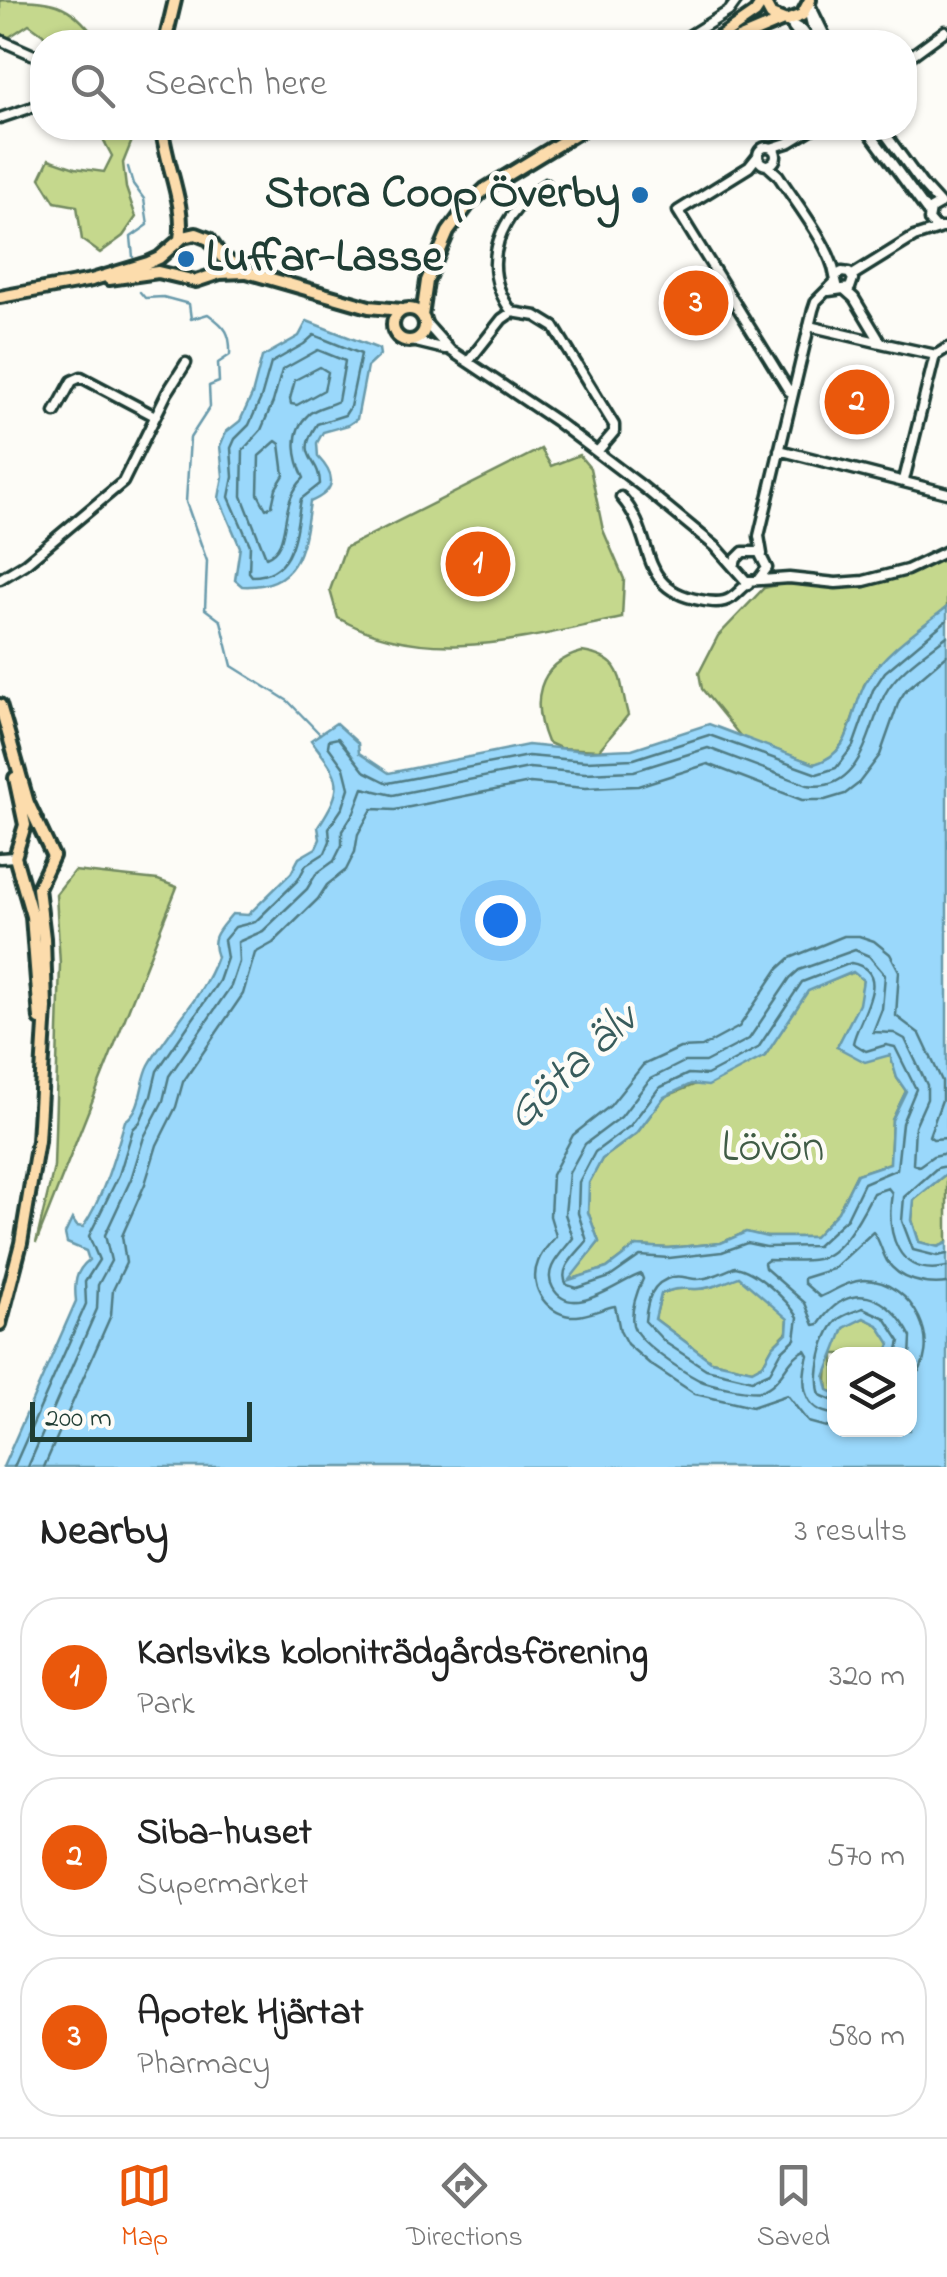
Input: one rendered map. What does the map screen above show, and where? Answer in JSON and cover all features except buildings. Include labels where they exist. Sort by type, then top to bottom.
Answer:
[{"type":"main road","points":[[168,30],[175,0]]},
{"type":"main road","points":[[731,30],[754,13],[763,0],[781,20]]},
{"type":"main road","points":[[747,30],[759,21],[802,15],[810,2]]},
{"type":"main road","points":[[163,140],[179,207],[172,264],[180,276]]},
{"type":"main road","points":[[393,328],[394,319],[427,281],[448,232],[477,196],[565,140]]},
{"type":"main road","points":[[179,207],[216,250],[247,272],[369,307],[416,310],[423,319]]},
{"type":"main road","points":[[88,281],[148,263],[189,235],[202,236]]},
{"type":"main road","points":[[209,276],[217,264],[216,250]]},
{"type":"main road","points":[[0,297],[158,272],[192,281],[247,272]]},
{"type":"main road","points":[[369,307],[393,328],[398,338],[412,340],[422,334],[427,281]]},
{"type":"main road","points":[[0,705],[16,768],[54,856],[38,888],[46,962],[43,1081],[34,1165],[0,1324]]},
{"type":"main road","points":[[16,768],[18,802],[25,825],[14,857],[32,916],[44,1040]]},
{"type":"main road","points":[[21,842],[33,837],[44,840]]},
{"type":"main road","points":[[20,870],[33,876],[47,872]]},
{"type":"street","points":[[700,30],[729,12],[737,0]]},
{"type":"street","points":[[810,2],[821,30]]},
{"type":"street","points":[[781,20],[793,30]]},
{"type":"street","points":[[917,51],[945,31]]},
{"type":"street","points":[[0,40],[30,53]]},
{"type":"street","points":[[0,118],[30,108]]},
{"type":"street","points":[[793,140],[678,211],[793,392]]},
{"type":"street","points":[[875,140],[929,215],[932,225],[944,229]]},
{"type":"street","points":[[890,140],[922,184],[944,204]]},
{"type":"street","points":[[768,158],[881,342]]},
{"type":"street","points":[[512,312],[496,284],[500,238],[515,208],[546,184]]},
{"type":"street","points":[[914,237],[933,207],[944,204]]},
{"type":"street","points":[[621,497],[638,522],[656,576],[672,594],[719,602],[730,599],[740,588],[765,574],[759,536],[816,301],[914,237],[944,229]]},
{"type":"street","points":[[468,362],[512,312],[536,316],[554,327],[614,425],[597,452]]},
{"type":"street","points":[[423,319],[450,350],[597,452],[716,548],[736,573],[755,581],[789,578],[836,583],[876,579],[907,570],[947,551]]},
{"type":"street","points":[[810,326],[935,354],[947,348]]},
{"type":"street","points":[[412,340],[450,350]]},
{"type":"street","points":[[904,480],[935,354]]},
{"type":"street","points":[[0,579],[25,564],[113,493],[133,466],[155,416],[186,362]]},
{"type":"street","points":[[54,412],[69,384],[82,377],[155,416]]},
{"type":"street","points":[[779,450],[947,492]]},
{"type":"street","points":[[740,588],[736,559],[759,536]]},
{"type":"street","points":[[716,548],[762,554]]},
{"type":"street","points":[[766,564],[789,578]]},
{"type":"street","points":[[0,858],[14,857]]},
{"type":"green space","points":[[0,0],[58,5],[90,30],[37,30],[29,24],[0,43]]},
{"type":"green space","points":[[104,140],[132,140],[123,163],[136,217],[123,236],[100,253],[82,240],[77,206],[55,202],[40,178],[49,159],[104,172],[112,156]]},
{"type":"green space","points":[[541,449],[551,466],[579,455],[590,468],[603,530],[624,579],[622,618],[515,640],[443,645],[407,642],[372,633],[338,618],[330,590],[345,548]]},
{"type":"green space","points":[[947,557],[947,607],[878,665],[864,685],[845,740],[830,760],[814,764],[741,737],[702,689],[699,673],[718,636],[764,588],[782,584],[861,588],[915,572]]},
{"type":"green space","points":[[582,652],[596,655],[613,666],[621,681],[628,715],[599,750],[560,748],[547,742],[539,713],[546,675],[567,658]]},
{"type":"green space","points":[[74,871],[158,880],[177,887],[36,1243],[54,1167],[60,964],[56,894]]},
{"type":"green space","name":"Lövön","points":[[854,972],[863,980],[860,1004],[837,1047],[890,1054],[897,1078],[906,1091],[892,1120],[890,1163],[857,1174],[838,1212],[814,1237],[766,1237],[746,1232],[721,1243],[668,1248],[636,1246],[607,1268],[567,1281],[599,1242],[588,1212],[589,1183],[602,1159],[637,1133],[664,1097],[765,1056],[808,990]]},
{"type":"green space","points":[[947,1173],[947,1243],[938,1247],[919,1242],[912,1220],[914,1200]]},
{"type":"green space","points":[[739,1276],[788,1318],[787,1332],[763,1364],[752,1370],[711,1361],[655,1319],[661,1294],[674,1289],[707,1288]]},
{"type":"green space","points":[[864,1318],[878,1325],[890,1347],[833,1347],[843,1329]]},
{"type":"water","points":[[307,321],[379,349],[380,355],[367,367],[357,419],[323,432],[317,443],[318,457],[331,483],[325,493],[310,502],[305,535],[295,562],[276,581],[242,586],[235,580],[240,547],[219,498],[223,476],[220,446],[226,432],[240,421],[262,357],[299,336]]},
{"type":"water","name":"Göta älv","points":[[947,607],[947,1173],[914,1200],[912,1220],[919,1242],[938,1247],[947,1243],[947,1467],[3,1467],[76,1301],[78,1273],[89,1260],[86,1251],[67,1243],[65,1234],[72,1219],[83,1227],[97,1202],[149,1065],[211,972],[217,957],[214,944],[219,929],[232,914],[248,915],[291,873],[299,858],[316,848],[320,839],[318,827],[333,801],[336,782],[329,764],[311,740],[336,723],[358,743],[359,753],[389,773],[528,745],[586,751],[632,749],[709,724],[814,764],[827,759],[844,741],[866,682],[892,651]],"holes":[[[853,972],[863,980],[859,1004],[837,1047],[865,1062],[890,1055],[906,1091],[892,1120],[890,1163],[857,1174],[838,1212],[814,1237],[767,1237],[746,1232],[721,1243],[668,1248],[636,1246],[607,1268],[569,1280],[599,1242],[588,1212],[589,1183],[602,1159],[637,1133],[664,1097],[691,1084],[708,1086],[765,1056],[808,991]],[[739,1277],[788,1319],[787,1333],[773,1346],[763,1364],[752,1370],[711,1361],[655,1319],[661,1294],[674,1289],[707,1288]]]},
{"type":"waterway","points":[[128,167],[133,184],[144,199],[148,225],[131,237],[133,257]]},
{"type":"waterway","points":[[140,292],[145,298],[163,297],[189,304],[191,319],[208,314],[228,336],[230,355],[218,363],[219,382],[209,386],[210,407],[190,438],[186,502],[207,561],[205,609],[221,621],[232,666],[288,701],[320,734]]},
{"type":"place","name":"Stora Coop Överby","points":[[640,195]]},
{"type":"place","name":"Luffar-Lasse","points":[[186,259]]},
{"type":"place","name":"Apotek Hjärtat","points":[[696,303]]},
{"type":"place","name":"Siba-huset","points":[[857,402]]},
{"type":"place","name":"Karlsviks koloniträdgårdsförening","points":[[478,564]]}]
